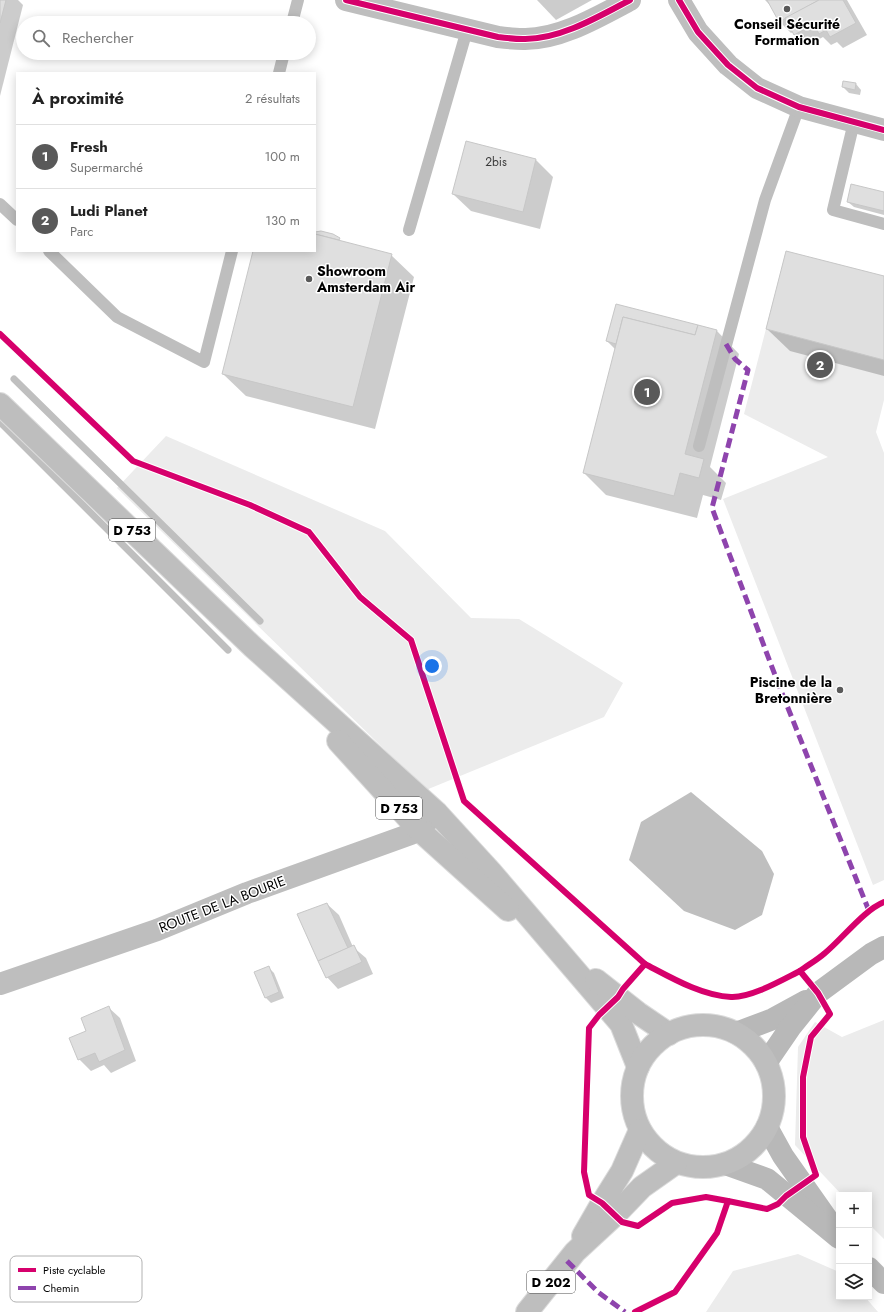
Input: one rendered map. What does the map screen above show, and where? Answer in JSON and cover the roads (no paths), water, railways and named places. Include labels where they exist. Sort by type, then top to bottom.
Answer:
[{"type":"main road","points":[[346,0],[399,6],[467,30],[498,37],[524,40],[544,37],[572,29],[630,0]]},
{"type":"main road","points":[[679,0],[698,32],[728,65],[757,88],[799,107],[884,130]]},
{"type":"main road","name":"D 753","points":[[4,406],[253,647],[437,813],[491,872],[621,1024],[638,1067]]},
{"type":"main road","name":"D 753","points":[[253,647],[418,829],[514,915],[560,953],[638,1014],[669,1034]]},
{"type":"main road","name":"ROUTE DE LA BOURIE","points":[[0,984],[157,930],[247,893],[411,834],[437,813]]},
{"type":"main road","points":[[736,1033],[772,1019],[814,997],[884,946]]},
{"type":"main road","points":[[766,1063],[814,997]]},
{"type":"main road","points":[[690,1026],[714,1026],[736,1033],[753,1046],[766,1063],[773,1084],[774,1106],[767,1128],[757,1143],[742,1156],[725,1164],[709,1168],[692,1167],[676,1163],[656,1149],[640,1130],[633,1110],[632,1088],[638,1067],[651,1048],[669,1034],[690,1026]]},
{"type":"main road","points":[[767,1128],[783,1156],[836,1233]]},
{"type":"main road","name":"D 202","points":[[575,1252],[602,1203],[622,1172],[640,1130]]},
{"type":"main road","name":"D 202","points":[[527,1312],[575,1252],[615,1215],[642,1187],[676,1163]]},
{"type":"main road","points":[[725,1164],[767,1179],[836,1235]]},
{"type":"main road","points":[[872,1271],[884,1283]]},
{"type":"lane","points":[[294,16],[298,0]]},
{"type":"lane","points":[[409,230],[467,30]]},
{"type":"lane","points":[[279,72],[282,60]]},
{"type":"lane","points":[[699,446],[765,200],[799,107]]},
{"type":"lane","points":[[854,122],[833,210],[884,224]]},
{"type":"lane","points":[[0,204],[16,219]]},
{"type":"lane","points":[[50,252],[117,317],[204,362],[232,252]]},
{"type":"waterway","points":[[14,379],[260,621]]},
{"type":"waterway","points":[[0,422],[228,650]]},
{"type":"place","name":"Conseil Sécurité Formation","points":[[787,9]]},
{"type":"place","name":"Showroom Amsterdam Air","points":[[309,279]]},
{"type":"place","name":"Ludi Planet","points":[[820,365]]},
{"type":"place","name":"Fresh","points":[[647,392]]},
{"type":"place","name":"Piscine de la Bretonnière","points":[[840,690]]}]
